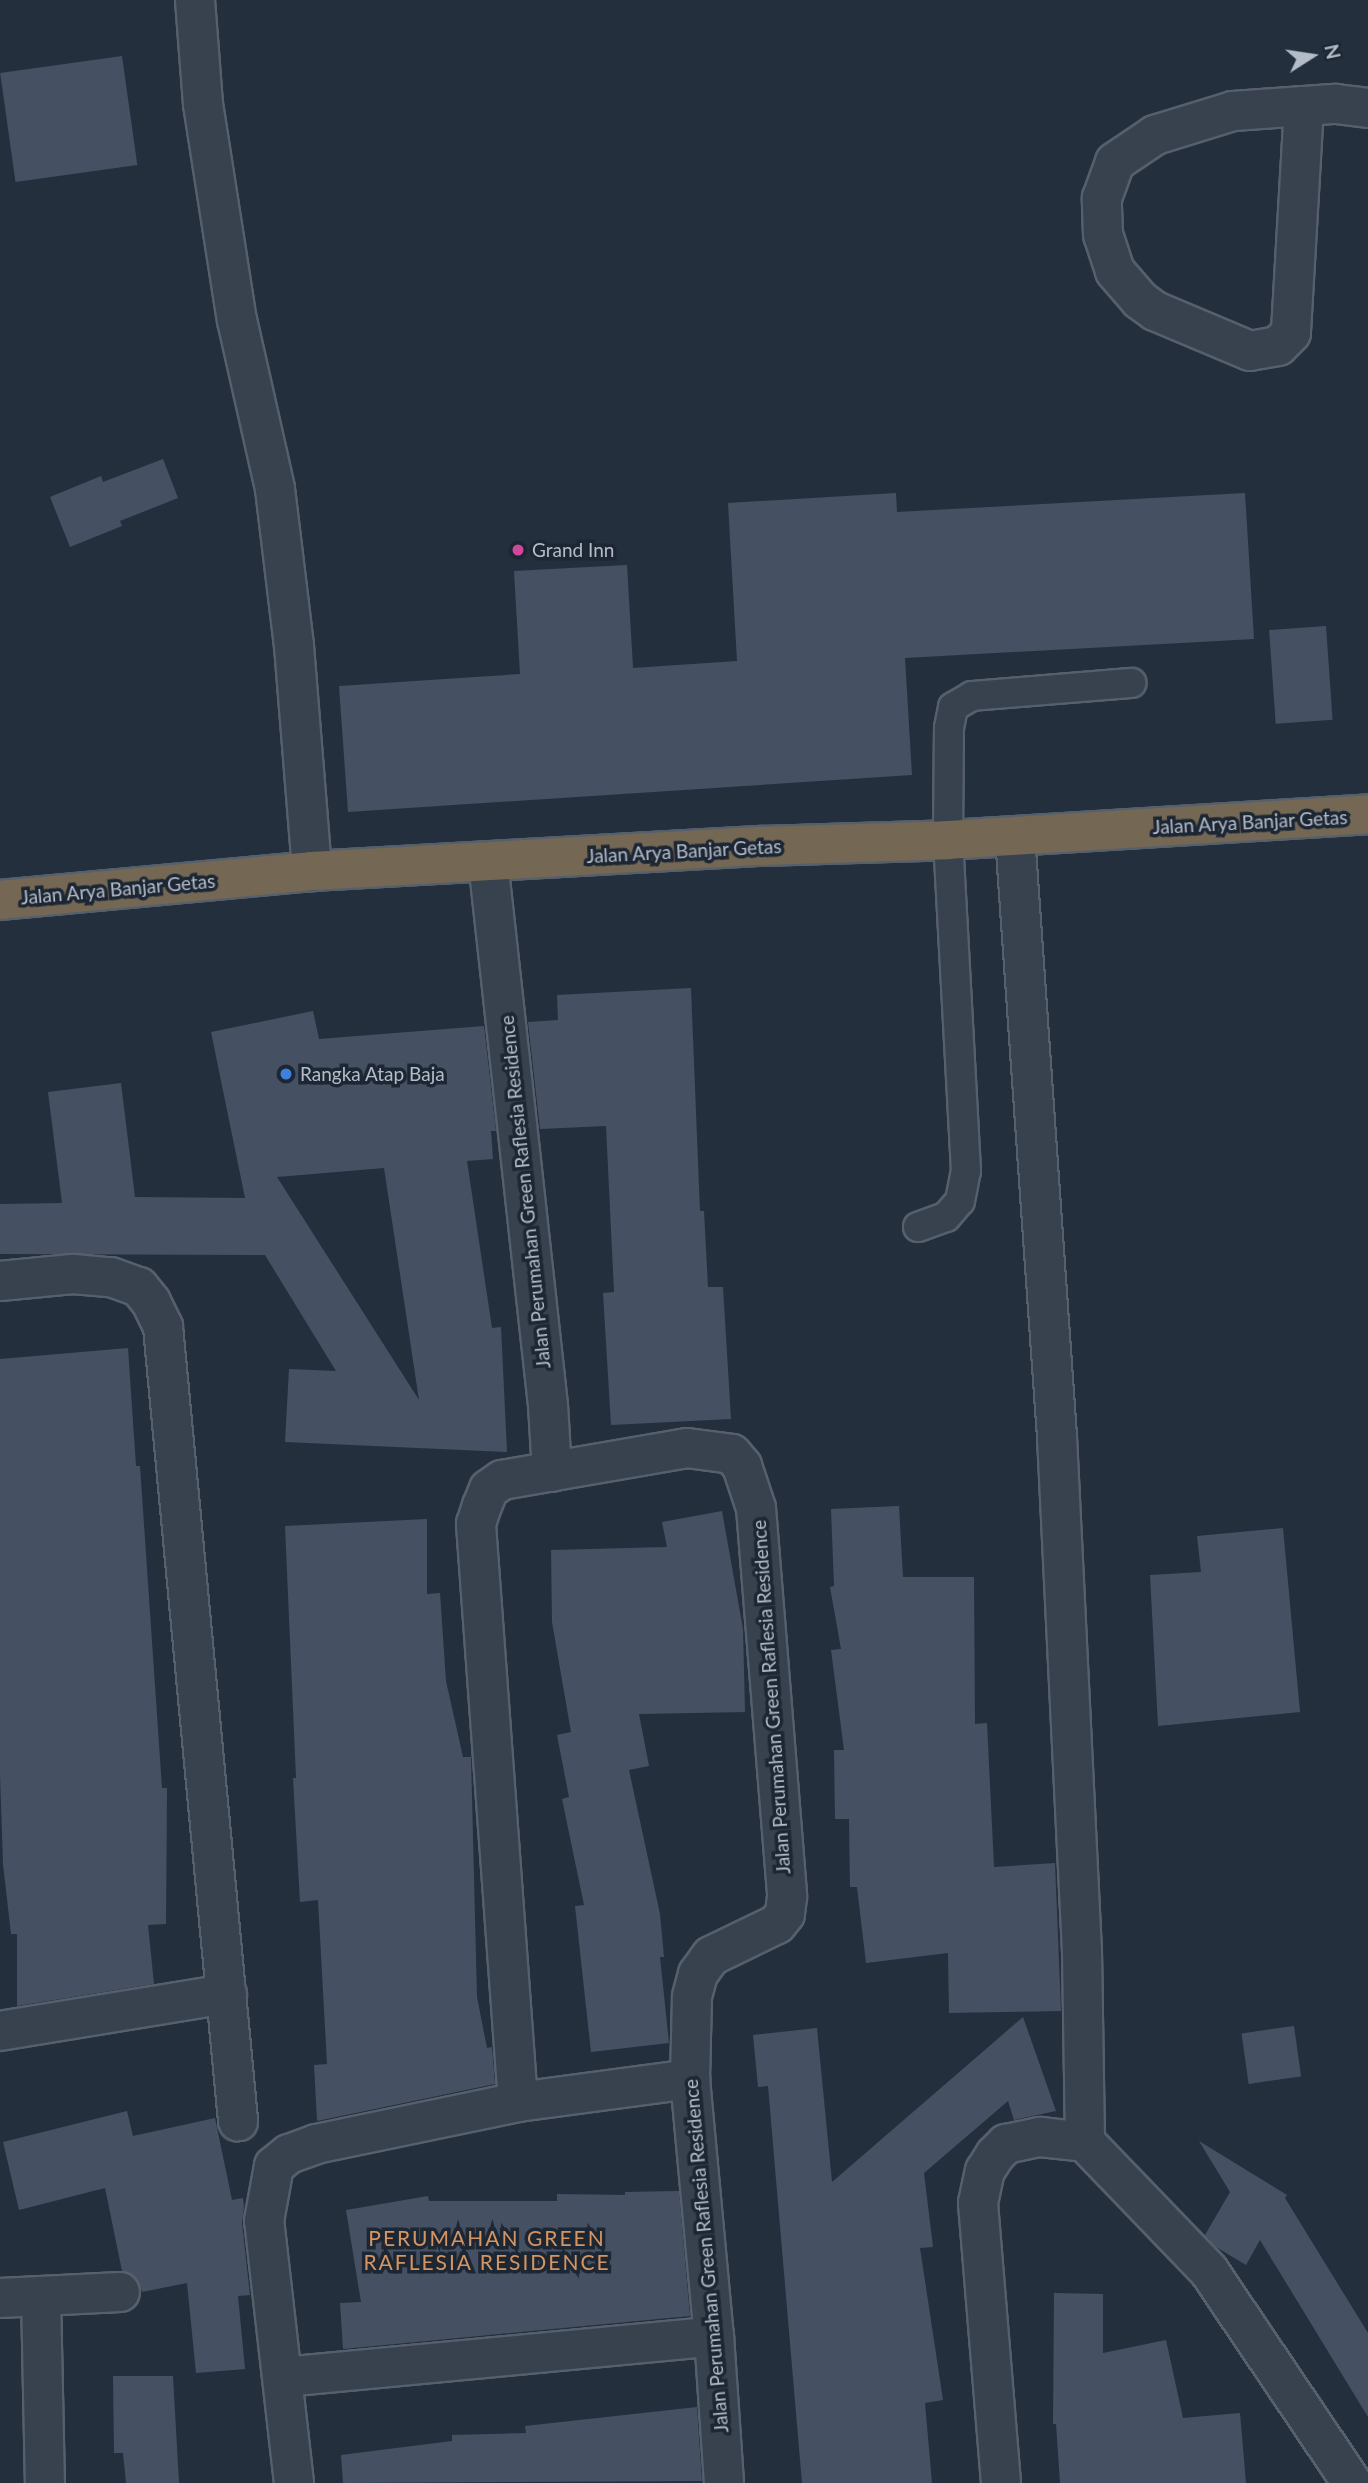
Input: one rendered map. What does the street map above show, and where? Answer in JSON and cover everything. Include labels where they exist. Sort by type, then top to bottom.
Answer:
[{"type":"highway","name":"Jalan Arya Banjar Getas","points":[[0,900],[312,871],[948,840],[1368,814]]},
{"type":"street","points":[[195,0],[203,104],[237,320],[275,489],[294,646],[312,871]]},
{"type":"street","points":[[1304,106],[1291,333],[1278,346],[1250,351],[1155,311],[1140,300],[1115,271],[1103,235],[1102,198],[1115,162],[1155,135],[1233,111],[1304,106],[1368,108]]},
{"type":"street","points":[[1015,836],[1057,1437],[1082,1951],[1085,2142]]},
{"type":"street","name":"Jalan Perumahan Green Raflesia Residence","points":[[488,861],[548,1405],[552,1472],[687,1448],[712,1450],[732,1454],[742,1466],[756,1508],[785,1914],[777,1924],[711,1956],[698,1974],[692,1997],[690,2079],[714,2336],[724,2483]]},
{"type":"street","points":[[0,1281],[73,1274],[111,1277],[139,1287],[151,1301],[163,1327],[238,2121]]},
{"type":"street","points":[[518,2102],[476,1524],[489,1489],[502,1480],[552,1472]]},
{"type":"street","points":[[0,2031],[227,1994]]},
{"type":"street","points":[[293,2483],[284,2377],[264,2221],[274,2166],[289,2154],[316,2144],[518,2102],[690,2079]]},
{"type":"street","points":[[1001,2483],[978,2203],[985,2171],[1006,2144],[1024,2138],[1040,2137],[1085,2142],[1209,2270],[1352,2483]]},
{"type":"street","points":[[0,2298],[120,2292]]},
{"type":"street","points":[[41,2296],[45,2483]]},
{"type":"street","points":[[284,2377],[714,2336]]},
{"type":"lane","points":[[918,1227],[946,1217],[960,1201],[966,1171],[948,840],[949,728],[953,707],[972,696],[1131,683]]},
{"type":"building","points":[[122,56],[137,165],[16,182],[0,73]]},
{"type":"building","points":[[163,459],[178,498],[120,521],[122,526],[70,547],[50,497],[101,476],[103,482]]},
{"type":"building","points":[[896,493],[897,512],[1245,493],[1254,639],[905,658],[912,775],[348,812],[339,686],[520,674],[514,571],[627,565],[633,668],[737,661],[728,503]]},
{"type":"building","points":[[1326,626],[1333,720],[1276,724],[1269,630]]},
{"type":"building","points":[[691,988],[700,1211],[704,1211],[708,1287],[723,1287],[731,1419],[611,1425],[603,1293],[614,1292],[606,1126],[540,1129],[528,1022],[558,1020],[557,995]]},
{"type":"building","points":[[313,1011],[319,1039],[484,1026],[496,1131],[491,1131],[493,1159],[467,1161],[492,1328],[501,1327],[507,1452],[285,1442],[289,1369],[336,1371],[265,1255],[0,1254],[0,1204],[62,1203],[48,1092],[121,1083],[135,1197],[245,1198],[211,1032]],"holes":[[[384,1168],[419,1400],[277,1177]]]},
{"type":"building","points":[[128,1348],[136,1466],[140,1466],[162,1788],[167,1788],[166,1924],[148,1925],[154,1984],[17,2006],[17,1934],[11,1934],[3,1864],[0,1775],[0,1359]]},
{"type":"building","points":[[899,1506],[903,1577],[974,1577],[975,1724],[987,1723],[994,1867],[1055,1863],[1061,2011],[949,2013],[948,1953],[866,1963],[857,1887],[850,1887],[849,1819],[835,1819],[834,1750],[844,1750],[831,1650],[841,1649],[830,1587],[834,1586],[831,1509]]},
{"type":"building","points":[[722,1511],[743,1629],[745,1712],[639,1714],[649,1766],[629,1770],[660,1914],[664,1957],[660,1957],[669,2043],[591,2052],[575,1906],[584,1905],[562,1799],[569,1797],[557,1735],[571,1732],[552,1622],[551,1550],[667,1547],[662,1522]]},
{"type":"building","points":[[427,1519],[427,1594],[440,1593],[446,1681],[463,1757],[471,1757],[477,1997],[487,2048],[492,2047],[495,2084],[317,2121],[314,2065],[327,2064],[318,1900],[300,1902],[285,1526]]},
{"type":"building","points":[[1283,1528],[1300,1712],[1158,1726],[1150,1575],[1201,1572],[1197,1536]]},
{"type":"building","points":[[1023,2017],[1056,2111],[1014,2120],[1008,2101],[924,2173],[933,2247],[920,2248],[943,2400],[925,2403],[932,2483],[802,2483],[768,2086],[758,2087],[753,2035],[817,2028],[832,2182]]},
{"type":"building","points":[[1294,2026],[1301,2077],[1249,2084],[1242,2033]]},
{"type":"building","points":[[127,2111],[133,2136],[215,2118],[232,2200],[243,2198],[242,2223],[250,2295],[238,2296],[245,2369],[196,2373],[187,2283],[142,2292],[138,2280],[122,2271],[105,2188],[19,2210],[3,2142]]},
{"type":"building","points":[[1199,2141],[1287,2195],[1285,2198],[1368,2333],[1368,2417],[1260,2240],[1246,2265],[1216,2247],[1205,2235],[1230,2192]]},
{"type":"building","points":[[679,2191],[690,2316],[343,2349],[340,2303],[361,2302],[346,2210],[428,2196],[429,2201],[557,2201],[557,2194],[625,2195],[625,2192]]},
{"type":"building","points":[[1054,2293],[1103,2294],[1103,2353],[1166,2340],[1183,2418],[1240,2413],[1246,2483],[1060,2483],[1056,2424],[1053,2424]]},
{"type":"building","points":[[113,2376],[173,2376],[179,2483],[126,2483],[123,2453],[114,2453]]},
{"type":"building","points":[[697,2407],[702,2481],[343,2483],[341,2455],[452,2441],[452,2435],[526,2433],[525,2426]]},
{"type":"place","name":"Grand Inn","points":[[518,550]]},
{"type":"place","name":"Rangka Atap Baja","points":[[286,1074]]},
{"type":"district","name":"PERUMAHAN GREEN RAFLESIA RESIDENCE","points":[[487,2250]]}]
